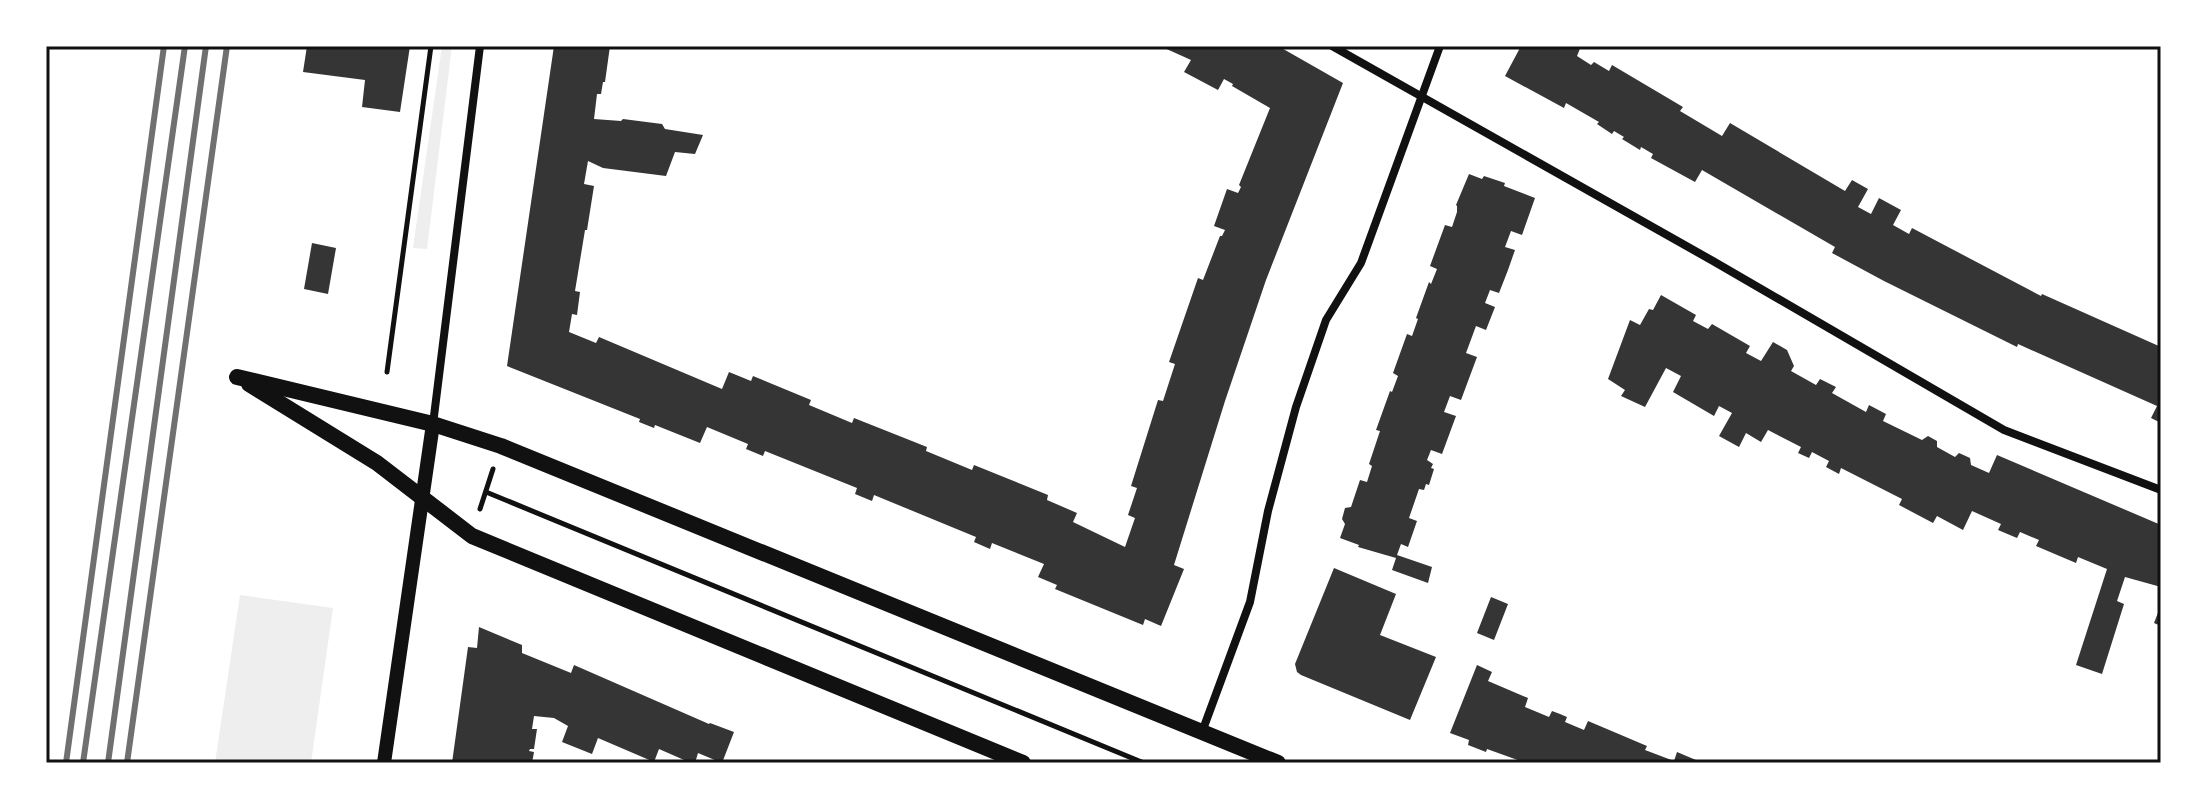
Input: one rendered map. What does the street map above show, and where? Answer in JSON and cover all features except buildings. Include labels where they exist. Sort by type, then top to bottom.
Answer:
[{"type":"main road","points":[[1023,763],[472,536],[377,463],[237,377],[433,424],[501,446],[1278,763]]},
{"type":"street","points":[[384,763],[433,424],[480,46]]},
{"type":"street","points":[[1332,46],[2004,430],[2161,490]]},
{"type":"street","points":[[1202,732],[1250,602],[1268,511],[1296,407],[1326,320],[1361,263],[1440,46]]},
{"type":"path","points":[[387,372],[431,46]]},
{"type":"path","points":[[478,517],[495,464]]},
{"type":"path","points":[[486,492],[1144,763]]},
{"type":"shaded area","points":[[442,46],[452,46],[427,249],[413,248]]},
{"type":"shaded area","points":[[240,595],[333,608],[311,763],[215,763]]},
{"type":"railway","points":[[66,763],[164,46]]},
{"type":"railway","points":[[83,763],[185,46]]},
{"type":"railway","points":[[108,763],[206,46]]},
{"type":"railway","points":[[127,763],[227,46]]}]
